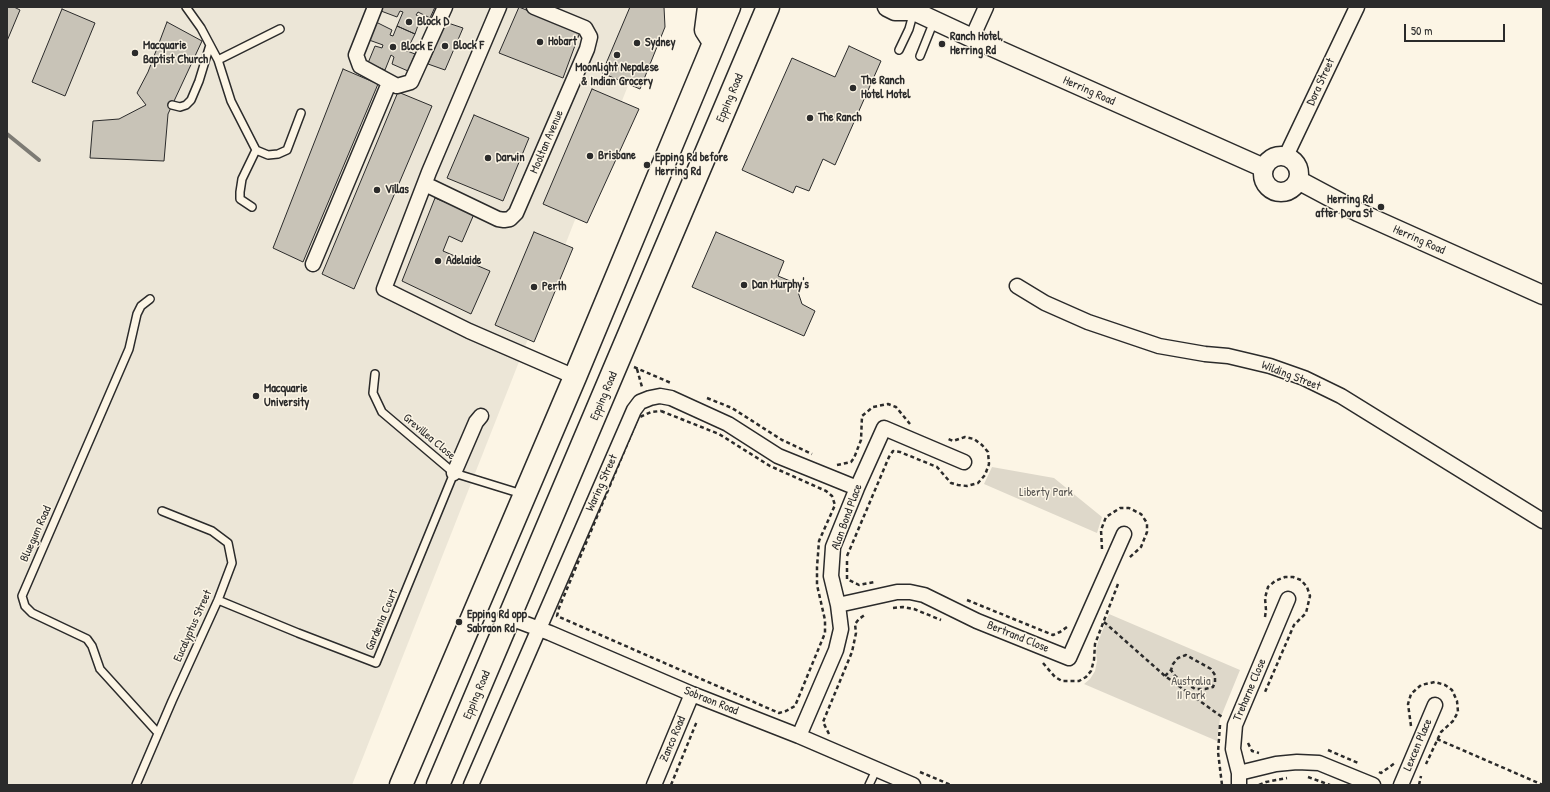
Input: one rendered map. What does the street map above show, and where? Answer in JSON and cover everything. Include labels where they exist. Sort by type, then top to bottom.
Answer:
[{"type":"main road","points":[[708,7],[705,30],[714,44]]},
{"type":"main road","points":[[401,785],[575,377],[729,7]]},
{"type":"main road","name":"Epping Road","points":[[438,785],[768,7]]},
{"type":"street","points":[[375,7],[356,55],[360,66],[397,86],[411,82],[445,7]]},
{"type":"street","points":[[499,7],[429,172],[384,290],[469,331],[575,377]]},
{"type":"street","name":"Mooltan Avenue","points":[[425,184],[498,219],[510,219],[516,213],[587,49],[590,37],[585,28],[534,7]]},
{"type":"street","name":"Herring Road","points":[[887,7],[895,11],[913,9],[934,21],[1264,168]]},
{"type":"street","points":[[972,38],[986,7]]},
{"type":"street","name":"Dora Street","points":[[1286,156],[1357,7]]},
{"type":"street","points":[[313,264],[390,82]]},
{"type":"street","points":[[1275,156],[1286,156],[1296,163],[1298,168],[1298,180],[1290,189],[1279,192],[1268,186],[1263,175],[1264,168],[1266,163],[1275,156]]},
{"type":"street","name":"Herring Road","points":[[1298,180],[1358,212],[1543,295]]},
{"type":"street","name":"Wilding Street","points":[[1017,286],[1045,303],[1088,322],[1159,346],[1205,354],[1228,356],[1270,366],[1304,378],[1341,396],[1543,520]]},
{"type":"street","name":"Waring Street","points":[[471,785],[634,410],[640,402],[660,396],[671,398],[728,424],[778,456],[857,488]]},
{"type":"street","points":[[454,473],[476,422],[481,416]]},
{"type":"street","name":"Alan Bond Place","points":[[799,736],[836,650],[841,630],[838,605],[831,576],[833,547],[884,428],[964,462]]},
{"type":"street","name":"Bertrand Close","points":[[838,605],[897,592],[910,592],[924,595],[977,621],[1069,658],[1124,534]]},
{"type":"street","name":"Treharne Close","points":[[1239,779],[1233,749],[1235,725],[1288,599]]},
{"type":"street","name":"Sobraon Road","points":[[510,618],[557,636],[692,694],[799,736],[913,785]]},
{"type":"street","name":"Zanco Road","points":[[654,785],[692,694]]},
{"type":"street","name":"Lexcen Place","points":[[1401,785],[1434,705]]},
{"type":"street","points":[[1239,779],[1276,764],[1290,762],[1319,763],[1372,785]]},
{"type":"lane","points":[[186,7],[201,28],[218,60],[231,101],[256,150],[268,155],[278,154],[287,150],[301,114]]},
{"type":"lane","points":[[899,50],[909,29],[913,9]]},
{"type":"lane","points":[[920,56],[934,21]]},
{"type":"lane","points":[[218,60],[280,29]]},
{"type":"lane","points":[[172,105],[180,107],[191,100],[199,81],[210,45]]},
{"type":"lane","points":[[252,207],[240,199],[240,192],[242,179],[256,150]]},
{"type":"lane","name":"Bluegum Road","points":[[150,299],[141,306],[137,314],[129,349],[22,596],[25,606],[32,613],[87,639],[92,646],[100,669],[158,733]]},
{"type":"lane","name":"Grevillea Close","points":[[375,374],[373,393],[382,412],[454,473],[524,495]]},
{"type":"lane","name":"Gardenia Court","points":[[218,600],[376,663],[454,473]]},
{"type":"lane","name":"Eucalyptus Street","points":[[136,785],[218,600],[232,563],[228,543],[212,531],[162,511]]},
{"type":"lane","points":[[869,785],[876,770]]},
{"type":"path","points":[[637,369],[643,389]]},
{"type":"path","points":[[851,462],[861,440],[862,416],[873,407],[888,404],[896,407],[910,423],[917,426]]},
{"type":"path","points":[[661,411],[674,415],[719,434],[770,466],[826,491],[832,496],[835,504],[819,541],[817,567],[817,585],[825,620],[825,633],[795,706],[786,711],[778,713],[557,616],[638,418],[651,412],[661,411]]},
{"type":"path","points":[[881,581],[859,585],[847,579],[847,555],[889,457],[893,451],[900,452],[937,467],[952,483],[958,485],[967,486],[978,483],[985,475],[989,464],[988,452],[982,445],[974,439],[965,437],[953,441],[946,438]]},
{"type":"path","points":[[1099,556],[1102,549],[1101,530],[1106,517],[1120,508],[1129,508],[1141,514],[1147,523],[1148,532],[1141,547],[1128,558]]},
{"type":"path","points":[[1263,697],[1294,624],[1306,613],[1310,596],[1307,587],[1301,580],[1293,577],[1285,577],[1275,581],[1268,587],[1265,598],[1266,610],[1264,620]]},
{"type":"path","points":[[1041,661],[1055,677],[1062,681],[1079,681],[1086,677],[1091,671],[1094,660],[1095,644],[1120,580]]},
{"type":"path","points":[[967,600],[1053,635],[1068,627],[1071,621]]},
{"type":"path","points":[[887,608],[903,607],[914,609],[942,620]]},
{"type":"path","points":[[836,737],[829,734],[823,722],[852,652],[856,633],[855,624],[864,614],[868,613]]},
{"type":"path","points":[[1104,622],[1165,676],[1222,717]]},
{"type":"path","points":[[1165,676],[1171,670],[1173,664],[1178,658],[1186,655],[1211,669],[1215,675],[1215,682],[1212,687],[1195,689],[1175,676],[1171,670]]},
{"type":"path","points":[[1408,732],[1411,726],[1408,704],[1411,694],[1421,685],[1436,682],[1445,685],[1452,690],[1457,701],[1458,712],[1453,721],[1440,732],[1420,777],[1419,785]]},
{"type":"path","points":[[670,785],[699,716]]},
{"type":"path","points":[[1247,739],[1248,745],[1252,751],[1258,753],[1266,752]]},
{"type":"path","points":[[1437,739],[1542,785]]},
{"type":"path","points":[[1322,749],[1362,764]]},
{"type":"path","points":[[1375,770],[1381,773],[1394,765],[1397,758]]},
{"type":"path","points":[[915,770],[951,785]]},
{"type":"path","points":[[1304,776],[1330,785]]},
{"type":"path","points":[[1259,785],[1266,782],[1293,777]]},
{"type":"shaded area","name":"Macquarie University","points":[[7,7],[659,7],[352,785],[7,785]]},
{"type":"green space","name":"Liberty Park","points":[[992,467],[1054,478],[1102,517],[1097,533],[984,484]]},
{"type":"green space","name":"Australia II Park","points":[[1109,614],[1240,670],[1220,719],[1217,741],[1084,684],[1090,679],[1095,671],[1098,642]]},
{"type":"building","points":[[7,7],[14,7],[20,10],[7,41]]},
{"type":"building","name":"Block D","points":[[383,7],[435,7],[430,18],[418,12],[416,15],[421,17],[415,34],[397,26],[403,12],[400,11],[397,17],[381,11]]},
{"type":"building","name":"Hobart","points":[[519,7],[580,32],[563,78],[499,53]]},
{"type":"building","name":"Sydney","points":[[630,7],[664,7],[665,27],[640,89],[602,73]]},
{"type":"building","points":[[62,9],[95,23],[65,96],[32,82]]},
{"type":"building","points":[[167,22],[202,41],[168,114],[164,161],[90,158],[93,121],[119,119],[146,105],[137,93],[148,72]]},
{"type":"building","name":"Block E","points":[[376,22],[392,30],[390,35],[393,36],[397,26],[415,34],[408,48],[404,45],[402,49],[415,54],[408,71],[392,64],[394,57],[391,55],[385,70],[368,63],[375,46],[382,48],[383,45],[369,40]]},
{"type":"building","name":"Block F","points":[[445,22],[463,28],[445,70],[428,64]]},
{"type":"building","name":"The Ranch","points":[[849,46],[881,61],[835,165],[823,159],[809,191],[796,186],[793,193],[742,170],[792,58],[835,77]]},
{"type":"building","points":[[343,69],[378,84],[303,262],[273,248]]},
{"type":"building","name":"Brisbane","points":[[592,89],[639,109],[587,223],[543,204]]},
{"type":"building","name":"Villas","points":[[398,92],[432,106],[354,289],[322,274]]},
{"type":"building","name":"Darwin","points":[[474,115],[529,138],[503,201],[447,178]]},
{"type":"building","name":"Adelaide","points":[[435,198],[474,214],[462,242],[449,236],[443,251],[490,271],[471,314],[402,281]]},
{"type":"building","name":"Perth","points":[[534,232],[573,248],[534,342],[495,325]]},
{"type":"building","name":"Dan Murphy's","points":[[716,232],[784,261],[778,276],[795,283],[802,304],[815,311],[804,336],[692,287]]},
{"type":"waterway","points":[[7,134],[39,160]]},
{"type":"place","name":"Block D","points":[[409,22]]},
{"type":"place","name":"Hobart","points":[[540,42]]},
{"type":"place","name":"Sydney","points":[[637,43]]},
{"type":"place","name":"Ranch Hotel, Herring Rd","points":[[942,44]]},
{"type":"place","name":"Block F","points":[[445,46]]},
{"type":"place","name":"Block E","points":[[393,47]]},
{"type":"place","name":"Macquarie Baptist Church","points":[[135,53]]},
{"type":"place","name":"Moonlight Nepalese & Indian Grocery","points":[[617,55]]},
{"type":"place","name":"The Ranch Hotel Motel","points":[[853,88]]},
{"type":"place","name":"The Ranch","points":[[810,118]]},
{"type":"place","name":"Brisbane","points":[[590,156]]},
{"type":"place","name":"Darwin","points":[[488,158]]},
{"type":"place","name":"Epping Rd before Herring Rd","points":[[647,165]]},
{"type":"place","name":"Villas","points":[[377,190]]},
{"type":"place","name":"Herring Rd after Dora St","points":[[1381,207]]},
{"type":"place","name":"Adelaide","points":[[438,261]]},
{"type":"place","name":"Dan Murphy's","points":[[744,285]]},
{"type":"place","name":"Perth","points":[[534,287]]},
{"type":"place","name":"Macquarie University","points":[[256,396]]},
{"type":"place","name":"Epping Rd opp Sabraon Rd","points":[[459,622]]}]
